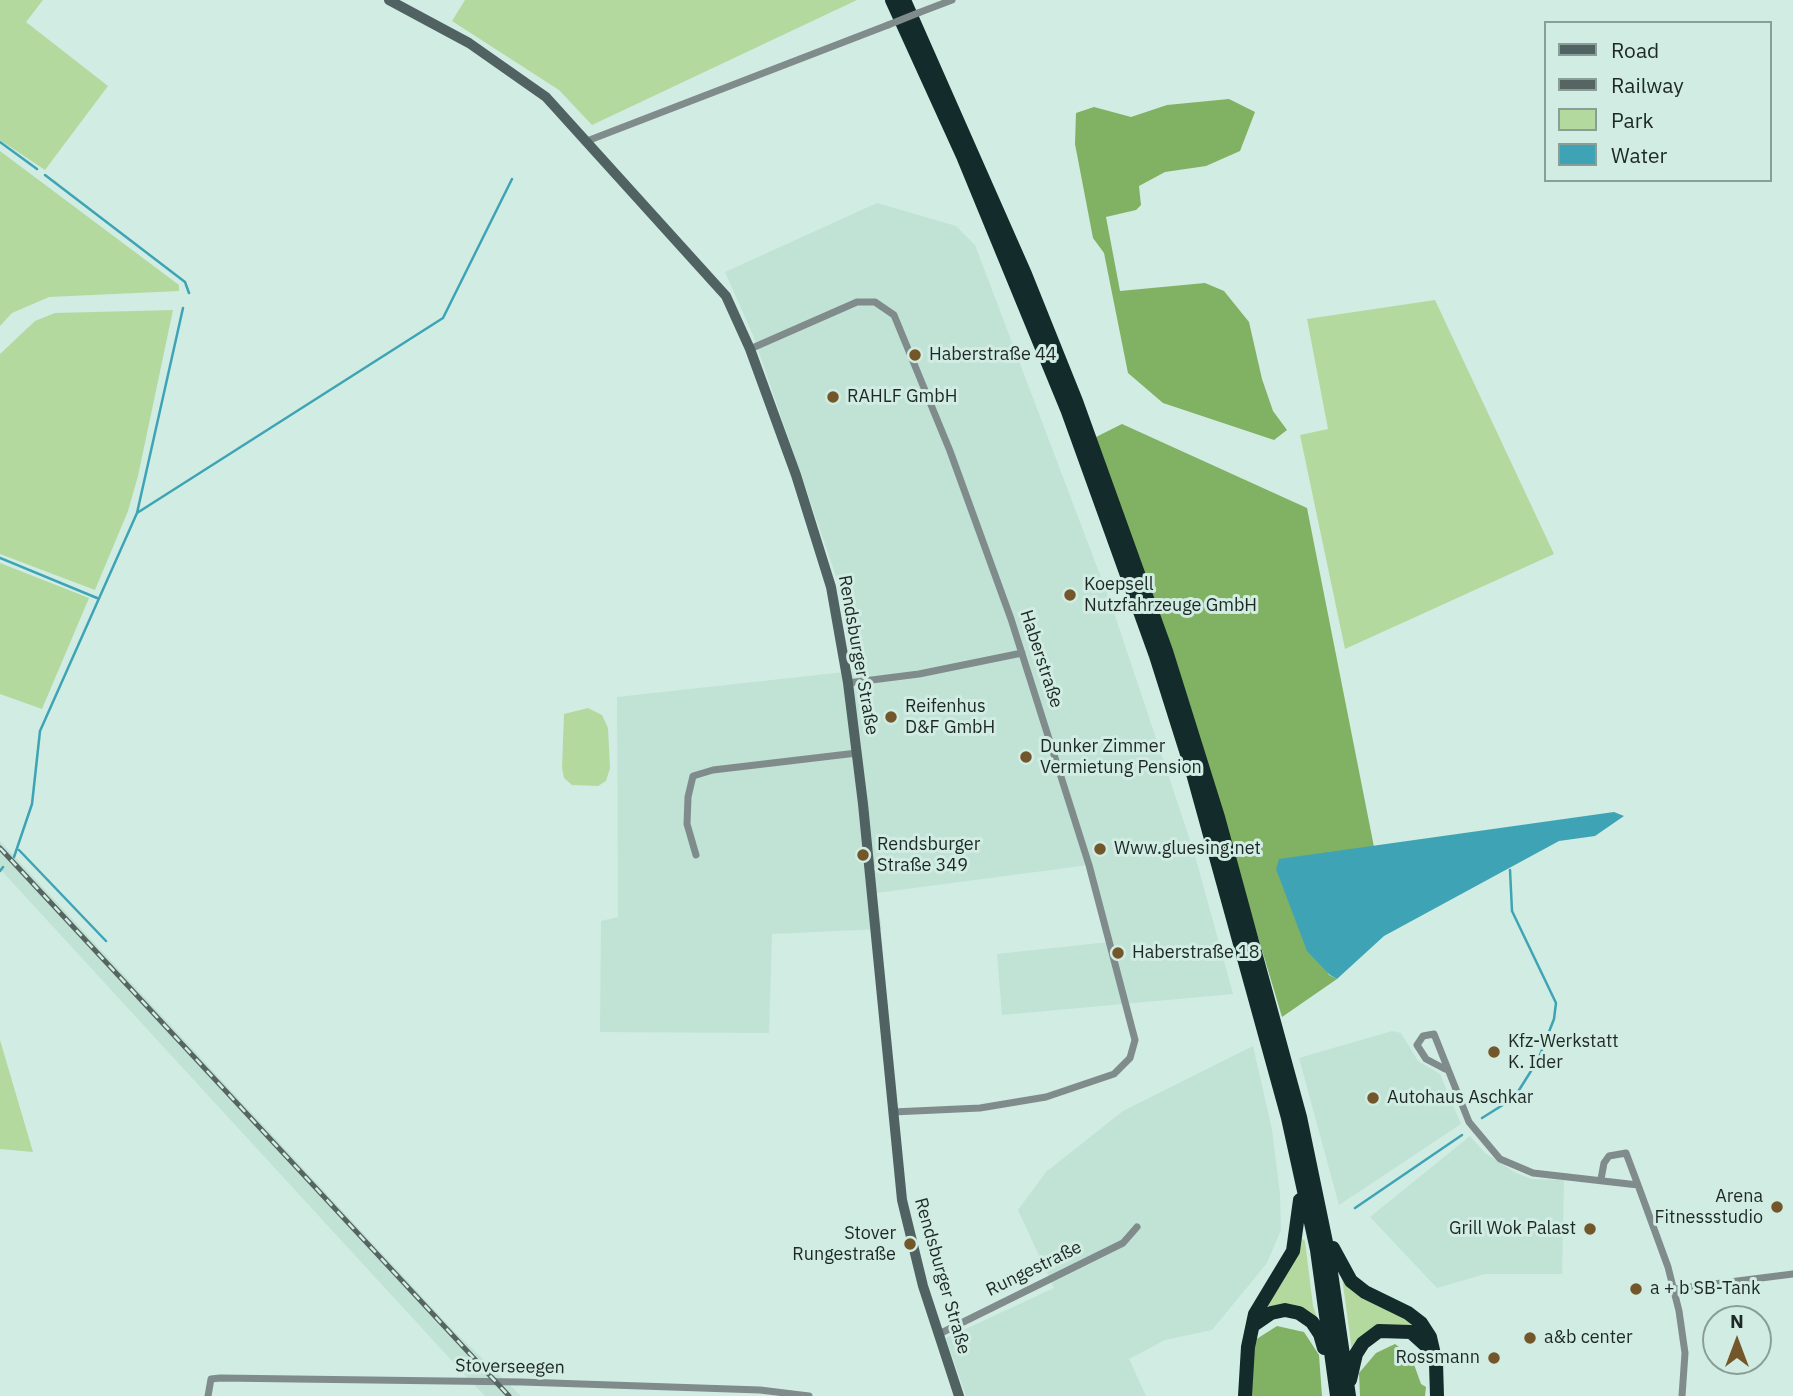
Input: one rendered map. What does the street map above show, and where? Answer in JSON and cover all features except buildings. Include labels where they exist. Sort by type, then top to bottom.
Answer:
[{"type":"highway","points":[[892,0],[1015,278],[1110,525],[1192,770],[1273,1055],[1317,1250],[1342,1396]]},
{"type":"highway","points":[[904,0],[1026,274],[1076,401],[1166,651],[1218,817],[1277,1023],[1318,1197],[1335,1254],[1351,1281],[1365,1292],[1408,1313],[1421,1324],[1430,1337],[1434,1354],[1437,1396]]},
{"type":"highway","points":[[1245,1396],[1248,1347],[1255,1314],[1293,1251],[1302,1181]]},
{"type":"highway","points":[[1318,1197],[1342,1396]]},
{"type":"highway","points":[[1255,1324],[1270,1313],[1285,1310],[1299,1312],[1312,1322],[1320,1334],[1342,1396]]},
{"type":"highway","points":[[1342,1396],[1356,1354],[1363,1343],[1379,1331],[1411,1332],[1434,1354]]},
{"type":"highway","points":[[1239,1396],[1244,1381]]},
{"type":"street","name":"Rendsburger Straße","points":[[389,0],[494,59],[546,97],[726,296],[750,349],[796,475],[831,587],[857,753],[902,1200],[923,1286],[959,1396]]},
{"type":"street","points":[[587,141],[952,0]]},
{"type":"street","name":"Haberstraße","points":[[750,349],[857,302],[875,302],[894,315],[950,451],[1021,653],[1089,865],[1135,1040],[1130,1058],[1114,1074],[1046,1097],[979,1108],[893,1112]]},
{"type":"street","points":[[848,683],[919,674],[1021,653]]},
{"type":"street","points":[[696,855],[687,824],[688,797],[693,776],[713,770],[857,753]]},
{"type":"street","points":[[1445,1069],[1426,1059],[1417,1045],[1423,1036],[1434,1034],[1445,1069],[1469,1122],[1500,1158],[1533,1172],[1638,1185]]},
{"type":"street","points":[[1601,1179],[1604,1163],[1609,1156],[1626,1153],[1674,1289],[1685,1353],[1682,1396]]},
{"type":"street","name":"Rungestraße","points":[[939,1334],[1123,1243],[1137,1227]]},
{"type":"street","points":[[1674,1289],[1793,1274]]},
{"type":"street","name":"Stoverseegen","points":[[208,1396],[211,1379],[522,1382],[760,1390],[808,1396]]},
{"type":"shaded area","points":[[877,203],[956,226],[975,245],[1111,604],[1194,852],[1233,994],[1002,1015],[997,954],[1109,942],[1089,865],[876,893],[882,929],[772,934],[769,1033],[600,1032],[601,921],[618,917],[617,697],[854,671],[839,585],[753,335],[725,272]]},
{"type":"shaded area","points":[[0,841],[453,1330],[521,1396],[485,1396],[464,1374],[0,869]]},
{"type":"shaded area","points":[[1392,1031],[1401,1033],[1418,1061],[1440,1074],[1461,1124],[1339,1205],[1299,1058]]},
{"type":"shaded area","points":[[1253,1046],[1272,1130],[1280,1194],[1281,1230],[1267,1263],[1212,1330],[1165,1340],[1129,1359],[1146,1396],[966,1396],[946,1338],[1054,1288],[1018,1210],[1046,1172],[1123,1111]]},
{"type":"shaded area","points":[[1470,1136],[1485,1153],[1516,1173],[1532,1179],[1564,1180],[1562,1274],[1485,1274],[1437,1288],[1370,1217]]},
{"type":"green space","points":[[0,0],[43,0],[26,22],[108,86],[45,170],[0,140]]},
{"type":"green space","points":[[465,0],[857,0],[592,125],[559,90],[452,21]]},
{"type":"green space","points":[[1229,99],[1255,112],[1240,151],[1206,166],[1165,172],[1139,186],[1141,205],[1136,210],[1106,217],[1120,291],[1205,283],[1224,291],[1249,322],[1262,379],[1273,411],[1287,430],[1274,440],[1163,403],[1128,373],[1104,253],[1093,238],[1075,144],[1076,113],[1094,107],[1131,117],[1167,105]]},
{"type":"green space","points":[[0,151],[179,285],[179,291],[49,297],[12,313],[0,326]]},
{"type":"green space","points":[[1435,300],[1554,554],[1345,649],[1300,435],[1328,429],[1307,319]]},
{"type":"green space","points":[[173,310],[138,476],[128,511],[95,590],[0,554],[0,354],[35,321],[55,313]]},
{"type":"green space","points":[[1122,424],[1307,508],[1374,847],[1279,860],[1329,975],[1337,979],[1282,1017],[1188,702],[1096,437]]},
{"type":"green space","points":[[0,563],[89,598],[42,709],[0,694]]},
{"type":"green space","points":[[588,708],[602,715],[608,728],[610,768],[606,781],[598,786],[572,785],[564,778],[562,768],[564,714]]},
{"type":"green space","points":[[0,1040],[33,1152],[0,1149]]},
{"type":"green space","points":[[1301,1238],[1305,1241],[1313,1306],[1318,1320],[1265,1312]]},
{"type":"green space","points":[[1342,1277],[1396,1311],[1424,1333],[1396,1325],[1352,1351]]},
{"type":"green space","points":[[1277,1326],[1304,1332],[1319,1355],[1322,1396],[1250,1396],[1255,1340]]},
{"type":"green space","points":[[1395,1344],[1411,1356],[1421,1384],[1426,1387],[1425,1396],[1360,1396],[1359,1373],[1376,1353]]},
{"type":"water","points":[[1614,812],[1624,816],[1595,836],[1559,841],[1384,936],[1337,979],[1307,951],[1276,869],[1279,859]]},
{"type":"waterway","points":[[0,142],[37,169]]},
{"type":"waterway","points":[[45,175],[185,282],[189,293]]},
{"type":"waterway","points":[[14,857],[32,804],[40,731],[137,513],[443,318],[512,179]]},
{"type":"waterway","points":[[137,513],[183,308]]},
{"type":"waterway","points":[[0,558],[97,598]]},
{"type":"waterway","points":[[19,850],[106,941]]},
{"type":"waterway","points":[[0,871],[3,867]]},
{"type":"waterway","points":[[1482,1118],[1514,1098],[1538,1060],[1554,1019],[1556,1003],[1512,911],[1510,870]]},
{"type":"waterway","points":[[1355,1208],[1462,1135]]},
{"type":"railway","points":[[0,848],[509,1396]]},
{"type":"place","name":"Haberstraße 44","points":[[915,355]]},
{"type":"place","name":"RAHLF GmbH","points":[[833,397]]},
{"type":"place","name":"Koepsell Nutzfahrzeuge GmbH","points":[[1070,595]]},
{"type":"place","name":"Reifenhus D&F GmbH","points":[[891,717]]},
{"type":"place","name":"Dunker Zimmer Vermietung Pension","points":[[1026,757]]},
{"type":"place","name":"Www.gluesing.net","points":[[1100,849]]},
{"type":"place","name":"Rendsburger Straße 349","points":[[863,855]]},
{"type":"place","name":"Haberstraße 18","points":[[1118,953]]},
{"type":"place","name":"Kfz-Werkstatt K. Ider","points":[[1494,1052]]},
{"type":"place","name":"Autohaus Aschkar","points":[[1373,1098]]},
{"type":"place","name":"Arena Fitnessstudio","points":[[1777,1207]]},
{"type":"place","name":"Grill Wok Palast","points":[[1590,1229]]},
{"type":"place","name":"Stover Rungestraße","points":[[910,1244]]},
{"type":"place","name":"a + b SB-Tank","points":[[1636,1289]]},
{"type":"place","name":"a&b center","points":[[1530,1338]]},
{"type":"place","name":"Rossmann","points":[[1494,1358]]}]
